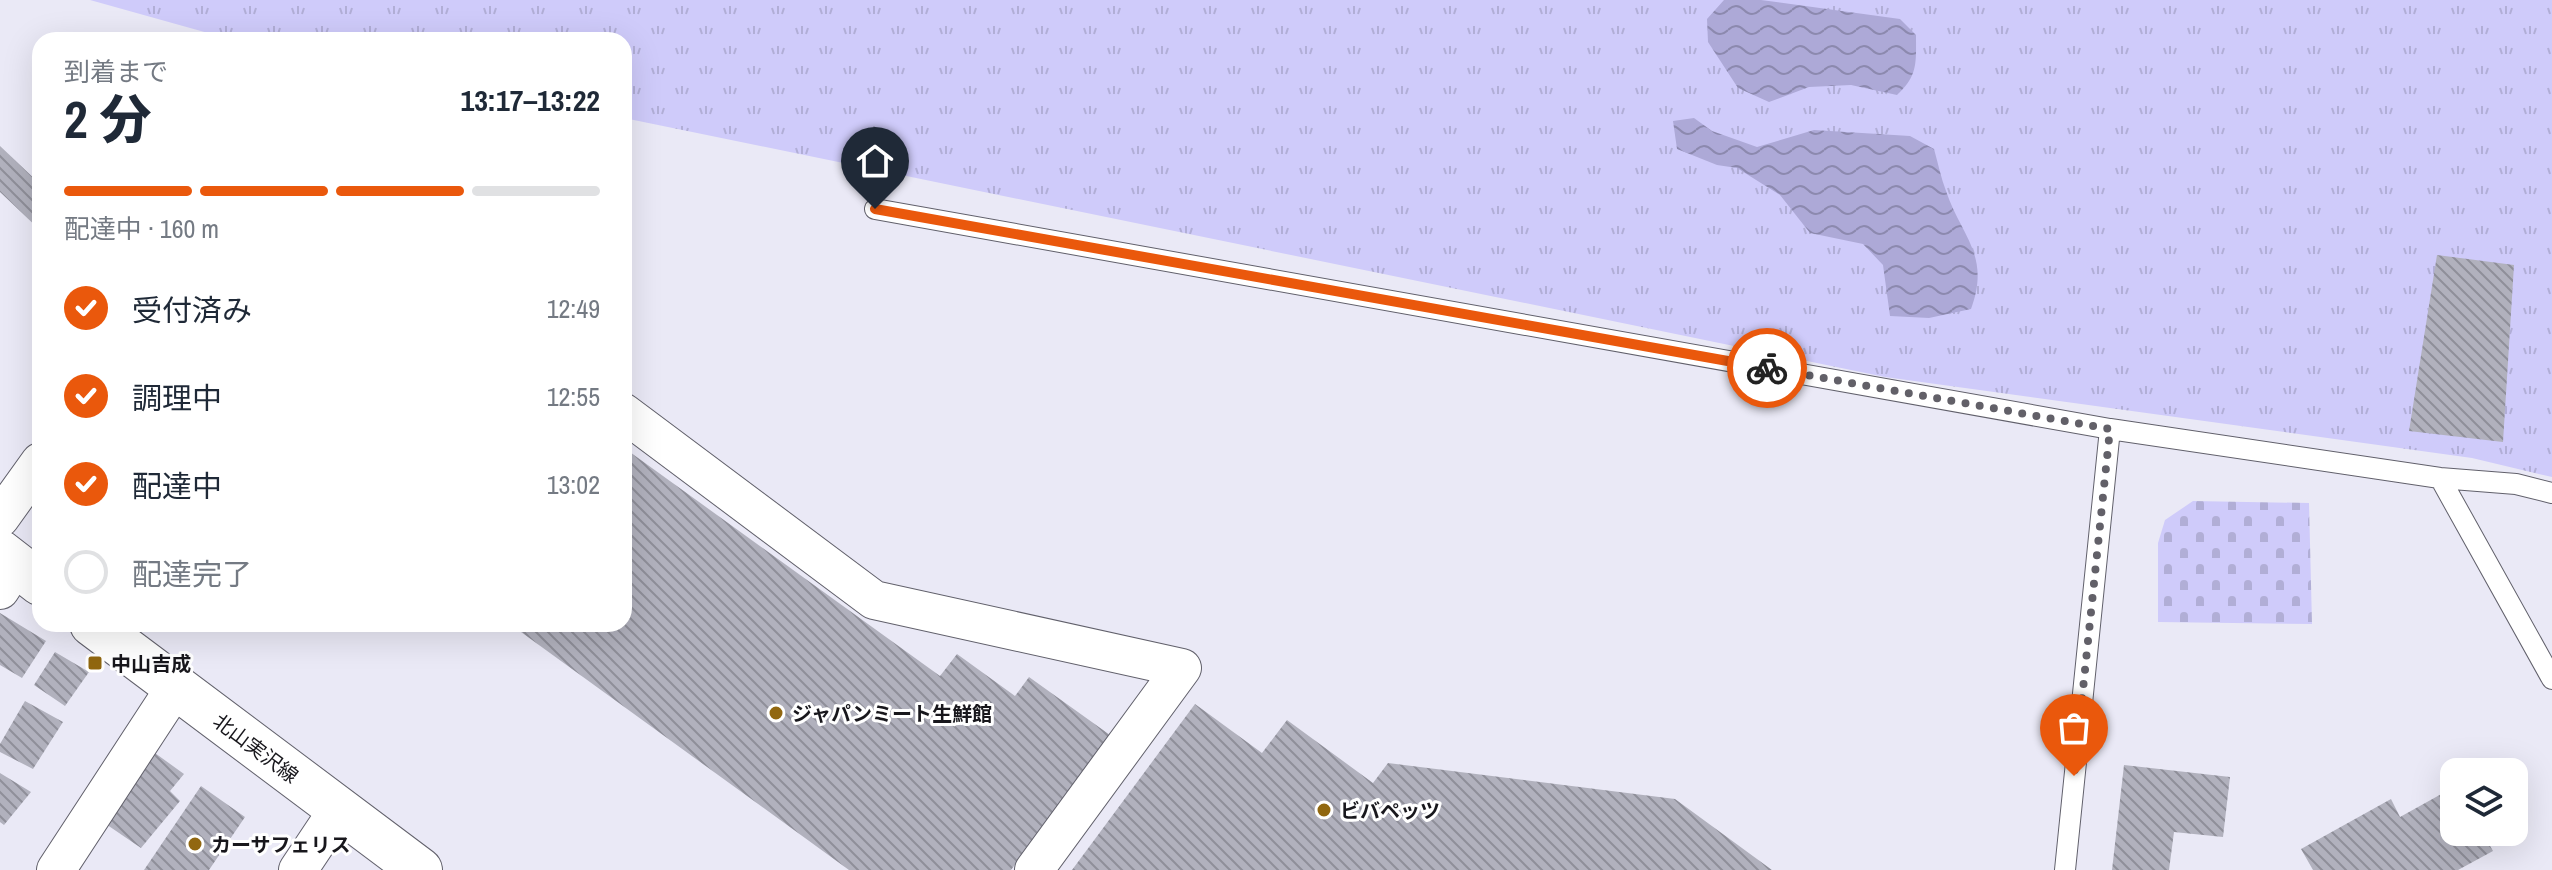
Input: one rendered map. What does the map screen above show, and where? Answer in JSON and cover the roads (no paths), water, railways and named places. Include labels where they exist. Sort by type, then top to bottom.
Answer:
[{"type":"street","points":[[632,419],[874,600],[1182,668],[1034,870]]},
{"type":"street","points":[[0,518],[32,473]]},
{"type":"street","name":"北山実沢線","points":[[102,632],[420,870]]},
{"type":"street","points":[[56,870],[175,688]]},
{"type":"street","points":[[298,870],[338,810]]},
{"type":"lane","points":[[875,209],[2110,429],[2440,478],[2516,484],[2552,493]]},
{"type":"lane","points":[[2065,870],[2110,429]]},
{"type":"lane","points":[[2440,478],[2552,679]]},
{"type":"water","points":[[1724,0],[1761,0],[1900,19],[1916,35],[1916,61],[1912,75],[1897,95],[1851,85],[1809,87],[1769,102],[1738,88],[1708,42],[1707,19]]},
{"type":"water","points":[[1694,118],[1712,131],[1757,147],[1814,130],[1910,136],[1934,149],[1952,207],[1976,260],[1978,274],[1971,309],[1929,318],[1890,316],[1883,265],[1863,244],[1810,233],[1780,195],[1737,168],[1717,165],[1677,149],[1673,121]]},
{"type":"place","name":"中山吉成","points":[[95,663]]},
{"type":"place","name":"ジャパンミート生鮮館","points":[[776,713]]},
{"type":"place","name":"ビバペッツ","points":[[1324,810]]},
{"type":"place","name":"カーサフェリス","points":[[195,844]]}]
